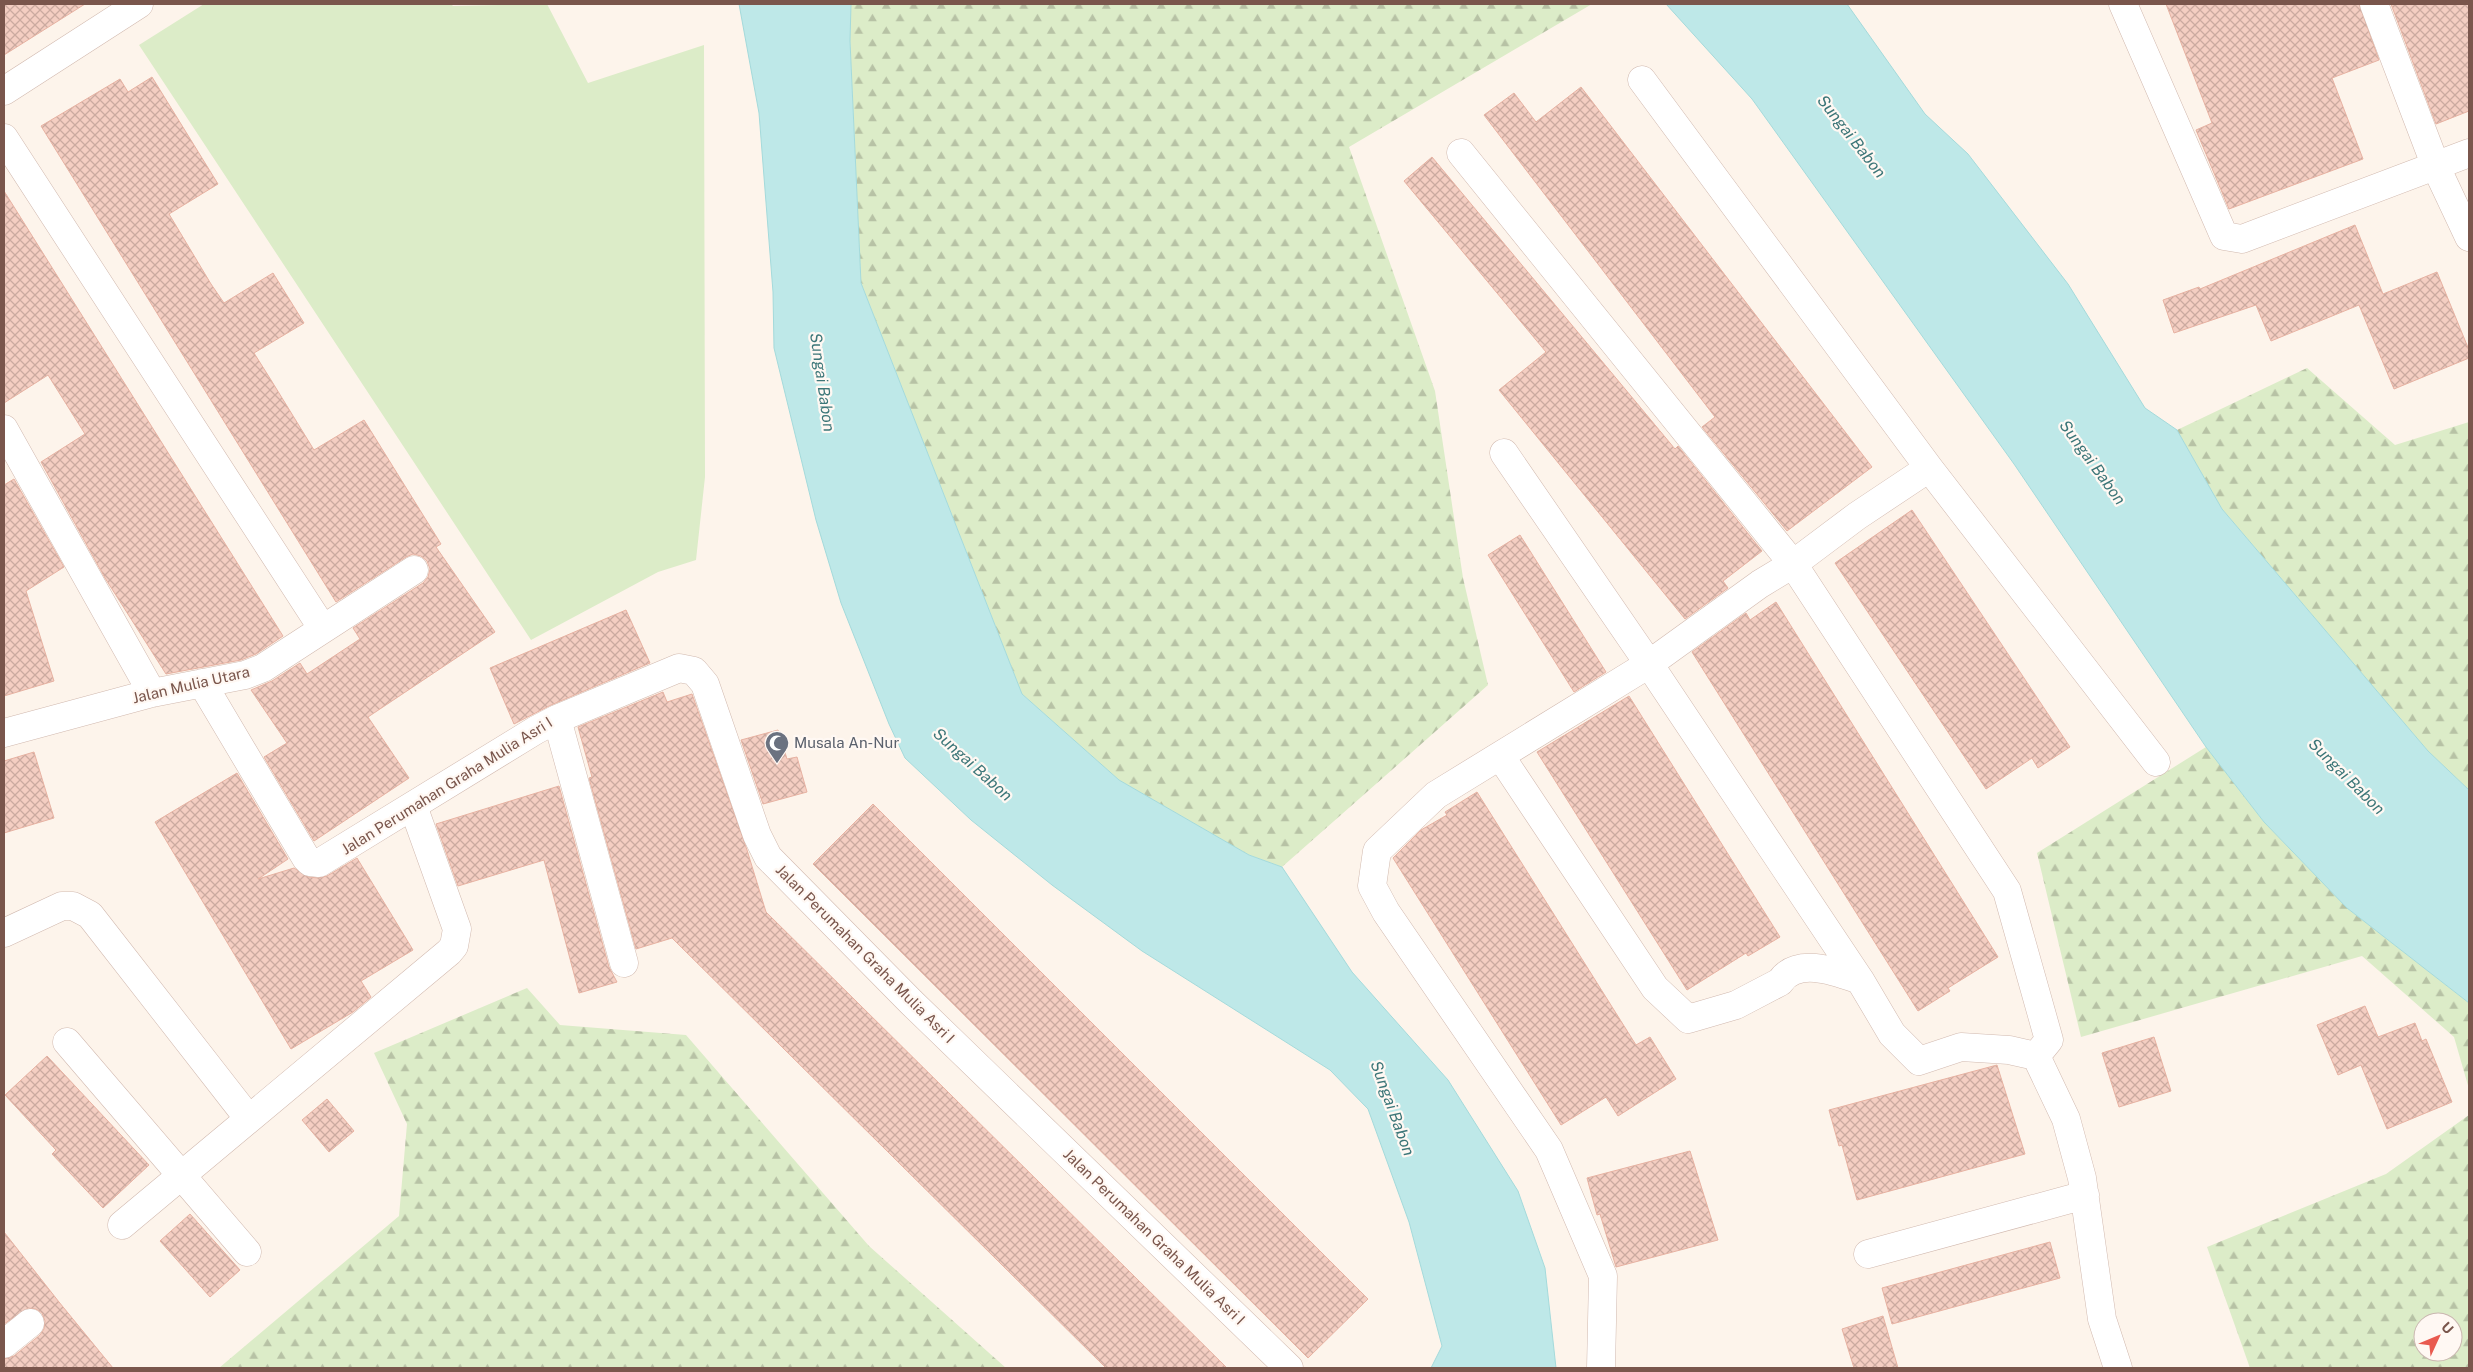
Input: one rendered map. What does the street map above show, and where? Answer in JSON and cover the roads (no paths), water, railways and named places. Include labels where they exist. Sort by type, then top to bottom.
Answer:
[{"type":"street","points":[[4,91],[139,4]]},
{"type":"street","points":[[2123,4],[2224,236],[2242,239],[2469,153]]},
{"type":"street","points":[[2374,4],[2436,167],[2469,237]]},
{"type":"street","points":[[1642,80],[1929,468],[2156,762]]},
{"type":"street","points":[[4,138],[323,629]]},
{"type":"street","points":[[1461,153],[1793,564],[2007,891],[2049,1040],[2036,1056]]},
{"type":"street","points":[[4,429],[152,693]]},
{"type":"street","points":[[1504,454],[1649,664],[1860,980],[1892,1034],[1919,1062],[1961,1047],[2008,1050],[2036,1056]]},
{"type":"street","points":[[1601,1368],[1603,1276],[1549,1150],[1386,912],[1372,886],[1378,851],[1436,795],[1501,757],[1649,664],[1760,584],[1793,564],[1857,516],[1929,468]]},
{"type":"street","name":"Jalan Mulia Utara","points":[[4,733],[152,693],[246,674],[263,668],[414,570]]},
{"type":"street","name":"Jalan Perumahan Graha Mulia Asri I","points":[[202,683],[306,858],[310,862],[325,862],[557,718],[679,668],[694,671],[705,684],[757,835],[768,857],[911,1002],[1289,1368]]},
{"type":"street","points":[[557,718],[624,962]]},
{"type":"street","points":[[1501,757],[1655,988],[1688,1019],[1736,1005],[1780,982],[1783,977],[1804,968],[1820,967],[1860,980]]},
{"type":"street","points":[[122,1224],[454,946],[457,929],[413,806]]},
{"type":"street","points":[[4,933],[62,906],[73,906],[90,915],[249,1119]]},
{"type":"street","points":[[67,1042],[247,1252]]},
{"type":"street","points":[[2036,1056],[2066,1119],[2085,1195],[2102,1319],[2118,1368]]},
{"type":"street","points":[[1868,1254],[2085,1195]]},
{"type":"street","points":[[4,1344],[30,1324]]},
{"type":"water","name":"Sungai Babon","points":[[739,4],[851,4],[850,41],[861,283],[1022,694],[1119,780],[1249,855],[1282,867],[1352,972],[1448,1080],[1518,1191],[1545,1268],[1556,1368],[1431,1368],[1442,1346],[1409,1222],[1368,1109],[1330,1070],[1142,951],[1052,885],[971,820],[905,758],[889,724],[841,603],[816,520],[774,348],[773,292],[759,113]]},
{"type":"water","name":"Sungai Babon","points":[[1666,4],[1847,4],[1925,114],[1968,154],[2068,284],[2145,408],[2177,430],[2222,509],[2428,751],[2469,790],[2469,1003],[2347,908],[2264,822],[2206,747],[2014,464],[1752,99]]},
{"type":"place","name":"Musala An-Nur","points":[[777,764]]}]
